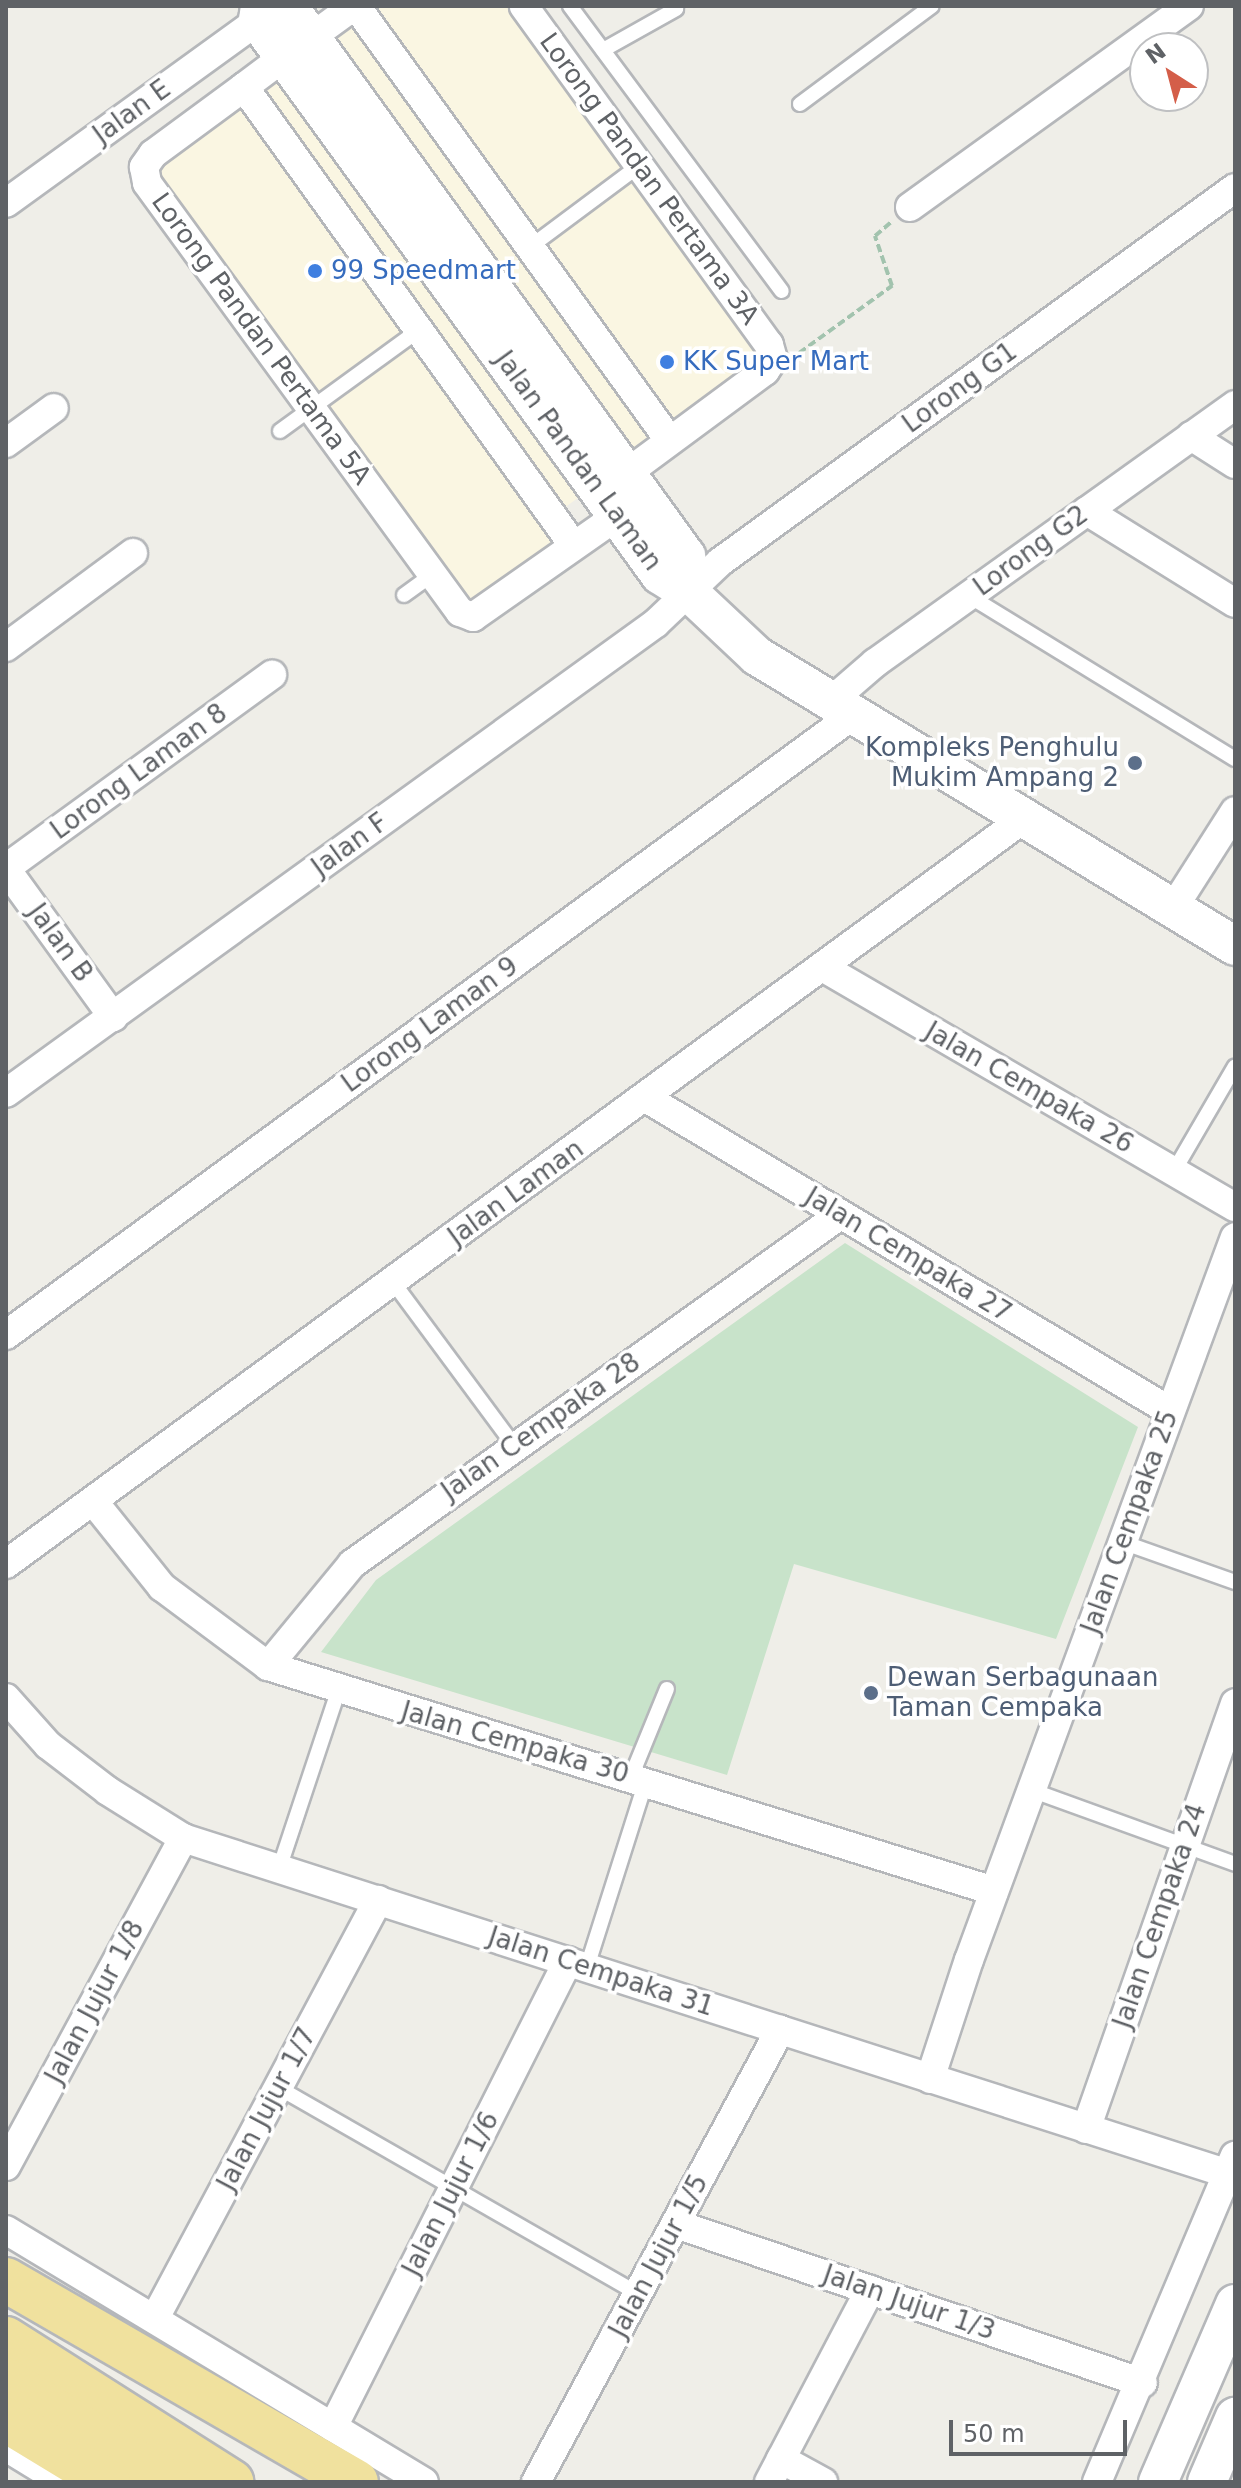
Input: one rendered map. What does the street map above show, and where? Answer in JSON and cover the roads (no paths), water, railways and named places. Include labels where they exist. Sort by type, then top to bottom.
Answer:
[{"type":"highway","points":[[6,2280],[356,2482]]},
{"type":"highway","points":[[6,2339],[231,2482]]},
{"type":"highway","points":[[6,2380],[168,2482]]},
{"type":"highway","points":[[6,2420],[108,2482]]},
{"type":"highway","points":[[256,2423],[309,2482]]},
{"type":"street","name":"Lorong Pandan Pertama 5A","points":[[355,6],[153,154],[144,167],[147,183],[460,612],[473,617],[485,612],[574,546]]},
{"type":"street","points":[[244,87],[574,546],[617,516],[627,473],[670,441],[355,6]]},
{"type":"street","name":"Lorong Pandan Pertama 3A","points":[[524,6],[769,345],[773,359],[765,371],[670,441]]},
{"type":"street","points":[[910,207],[1189,6]]},
{"type":"street","name":"Jalan Pandan Laman","points":[[271,10],[617,516],[660,575],[691,594]]},
{"type":"street","name":"Jalan E","points":[[6,203],[271,10]]},
{"type":"street","name":"Jalan Pandan Laman","points":[[297,47],[627,473],[686,556],[691,594]]},
{"type":"street","name":"Lorong G1","points":[[691,594],[720,562],[1235,188]]},
{"type":"street","name":"Lorong G2","points":[[842,708],[969,596],[1235,405]]},
{"type":"street","points":[[6,443],[54,408]]},
{"type":"street","points":[[1191,436],[1235,464]]},
{"type":"street","points":[[1087,511],[1235,603]]},
{"type":"street","points":[[6,647],[133,553]]},
{"type":"street","points":[[691,594],[757,656],[1235,946]]},
{"type":"street","name":"Jalan F","points":[[6,1093],[691,594]]},
{"type":"street","name":"Lorong Laman 8","points":[[6,869],[272,675]]},
{"type":"street","name":"Lorong Laman 9","points":[[6,1335],[842,708]]},
{"type":"street","points":[[1172,910],[1235,811]]},
{"type":"street","name":"Jalan Laman","points":[[6,1564],[824,968],[1023,819]]},
{"type":"street","name":"Jalan B","points":[[6,869],[113,1017]]},
{"type":"street","name":"Jalan Cempaka 26","points":[[824,968],[1235,1207]]},
{"type":"street","name":"Jalan Cempaka 27","points":[[646,1098],[1170,1411]]},
{"type":"street","name":"Jalan Cempaka 28","points":[[268,1666],[352,1564],[840,1215]]},
{"type":"street","name":"Jalan Cempaka 25","points":[[930,2079],[994,1891],[1235,1237]]},
{"type":"street","name":"Jalan Cempaka 30","points":[[93,1501],[162,1587],[268,1666],[338,1692],[638,1779],[994,1891]]},
{"type":"street","name":"Jalan Cempaka 31","points":[[6,1698],[48,1745],[108,1791],[183,1838],[1086,2129],[1233,2169]]},
{"type":"street","name":"Jalan Cempaka 24","points":[[1086,2129],[1235,1703]]},
{"type":"street","name":"Jalan Jujur 1/8","points":[[6,2166],[183,1838]]},
{"type":"street","name":"Jalan Jujur 1/7","points":[[155,2318],[378,1900]]},
{"type":"street","name":"Jalan Jujur 1/6","points":[[333,2427],[454,2188],[577,1964]]},
{"type":"street","name":"Jalan Jujur 1/5","points":[[536,2482],[780,2030]]},
{"type":"street","points":[[1097,2482],[1143,2383],[1233,2169]]},
{"type":"street","name":"Jalan Jujur 1/3","points":[[676,2224],[1143,2383]]},
{"type":"street","points":[[6,2230],[424,2482]]},
{"type":"street","points":[[823,2482],[775,2471],[870,2290]]},
{"type":"street","points":[[1158,2482],[1235,2304]]},
{"type":"street","points":[[1198,2391],[1235,2408]]},
{"type":"street","points":[[1207,2482],[1235,2417]]},
{"type":"street","points":[[6,2447],[63,2482]]},
{"type":"lane","points":[[570,6],[782,291]]},
{"type":"lane","points":[[800,104],[932,6]]},
{"type":"lane","points":[[603,50],[676,9]]},
{"type":"lane","points":[[530,247],[640,165]]},
{"type":"lane","points":[[280,431],[419,330]]},
{"type":"lane","points":[[404,595],[433,574]]},
{"type":"lane","points":[[969,596],[1235,759]]},
{"type":"lane","points":[[1174,1171],[1235,1066]]},
{"type":"lane","points":[[393,1282],[515,1447]]},
{"type":"lane","points":[[1122,1542],[1235,1582]]},
{"type":"lane","points":[[577,1964],[667,1689]]},
{"type":"lane","points":[[279,1869],[338,1692]]},
{"type":"lane","points":[[1031,1790],[1235,1864]]},
{"type":"lane","points":[[279,2088],[638,2294]]},
{"type":"place","name":"99 Speedmart","points":[[315,271]]},
{"type":"place","name":"KK Super Mart","points":[[667,362]]},
{"type":"place","name":"Kompleks Penghulu Mukim Ampang 2","points":[[1135,763]]},
{"type":"place","name":"Dewan Serbagunaan Taman Cempaka","points":[[871,1693]]}]
